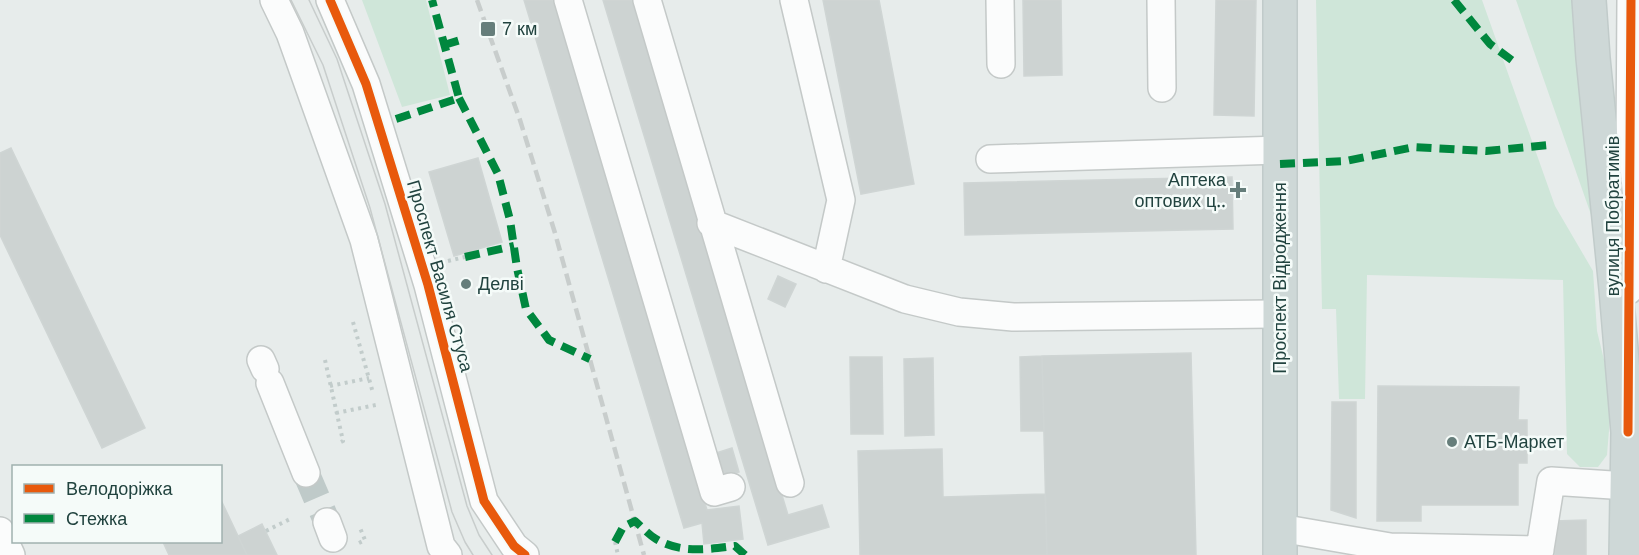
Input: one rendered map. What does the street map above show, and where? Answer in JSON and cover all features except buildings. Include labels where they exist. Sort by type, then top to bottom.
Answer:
[{"type":"main road","name":"Проспект Відродження","points":[[1280,0],[1280,542]]},
{"type":"main road","points":[[1589,0],[1628,432],[1626,555]]},
{"type":"street","points":[[274,0],[290,33],[363,240],[441,546],[448,555]]},
{"type":"street","name":"Проспект Василя Стуса","points":[[330,0],[370,94],[428,285],[484,501],[514,546],[525,555]]},
{"type":"street","points":[[568,0],[714,492],[731,487]]},
{"type":"street","points":[[646,0],[790,483]]},
{"type":"street","points":[[794,0],[841,200],[826,269]]},
{"type":"street","points":[[1000,0],[1001,64]]},
{"type":"street","points":[[1161,0],[1162,88]]},
{"type":"street","name":"вулиця Побратимів","points":[[1628,432],[1634,328],[1631,0]]},
{"type":"street","points":[[990,159],[1280,150]]},
{"type":"street","points":[[711,223],[905,299],[959,312],[1013,317],[1279,314]]},
{"type":"street","points":[[265,371],[306,473]]},
{"type":"street","points":[[1280,542],[1390,551],[1539,553],[1551,481],[1627,486]]},
{"type":"street","points":[[0,531],[11,555]]},
{"type":"path","points":[[439,264],[465,257]]},
{"type":"path","points":[[325,360],[343,441],[341,442]]},
{"type":"path","points":[[330,386],[369,378]]},
{"type":"path","points":[[336,413],[376,405]]},
{"type":"path","points":[[266,531],[292,518]]},
{"type":"path","points":[[615,542],[618,555]]},
{"type":"green space","points":[[362,0],[426,0],[450,95],[402,107]]},
{"type":"green space","points":[[1316,0],[1482,0],[1555,206],[1593,271],[1597,331],[1612,393],[1607,455],[1598,467],[1580,467],[1567,454],[1563,280],[1367,275],[1365,399],[1339,399],[1336,309],[1322,309]]},
{"type":"green space","points":[[1516,0],[1572,0],[1588,154],[1603,249]]},
{"type":"tunnel","points":[[306,473],[327,522]]},
{"type":"tram line","points":[[291,0],[323,65],[370,208],[452,512],[473,555]]},
{"type":"tram line","points":[[309,0],[337,59],[385,204],[467,506],[479,535],[492,555]]},
{"type":"railway","points":[[477,0],[520,120],[555,233],[644,555]]},
{"type":"marked path","points":[[396,119],[459,98],[432,0]]},
{"type":"marked path","points":[[1454,0],[1490,44],[1517,64]]},
{"type":"marked path","points":[[444,45],[464,39]]},
{"type":"marked path","points":[[459,98],[498,174],[510,220],[526,309],[549,340],[590,359]]},
{"type":"marked path","points":[[1280,164],[1346,161],[1414,147],[1486,151],[1549,145]]},
{"type":"marked path","points":[[465,257],[514,246]]},
{"type":"marked path","points":[[615,542],[623,527],[635,521],[653,537],[675,547],[695,549],[735,546],[745,555]]},
{"type":"cycle path","points":[[330,0],[366,84],[428,285],[484,501],[514,546],[525,555]]},
{"type":"cycle path","points":[[1628,432],[1631,0]]},
{"type":"place","name":"7 км","points":[[488,29]]},
{"type":"place","name":"Аптека оптових ц‥","points":[[1238,190]]},
{"type":"place","name":"Делві","points":[[466,284]]},
{"type":"place","name":"АТБ-Маркет","points":[[1452,442]]}]
